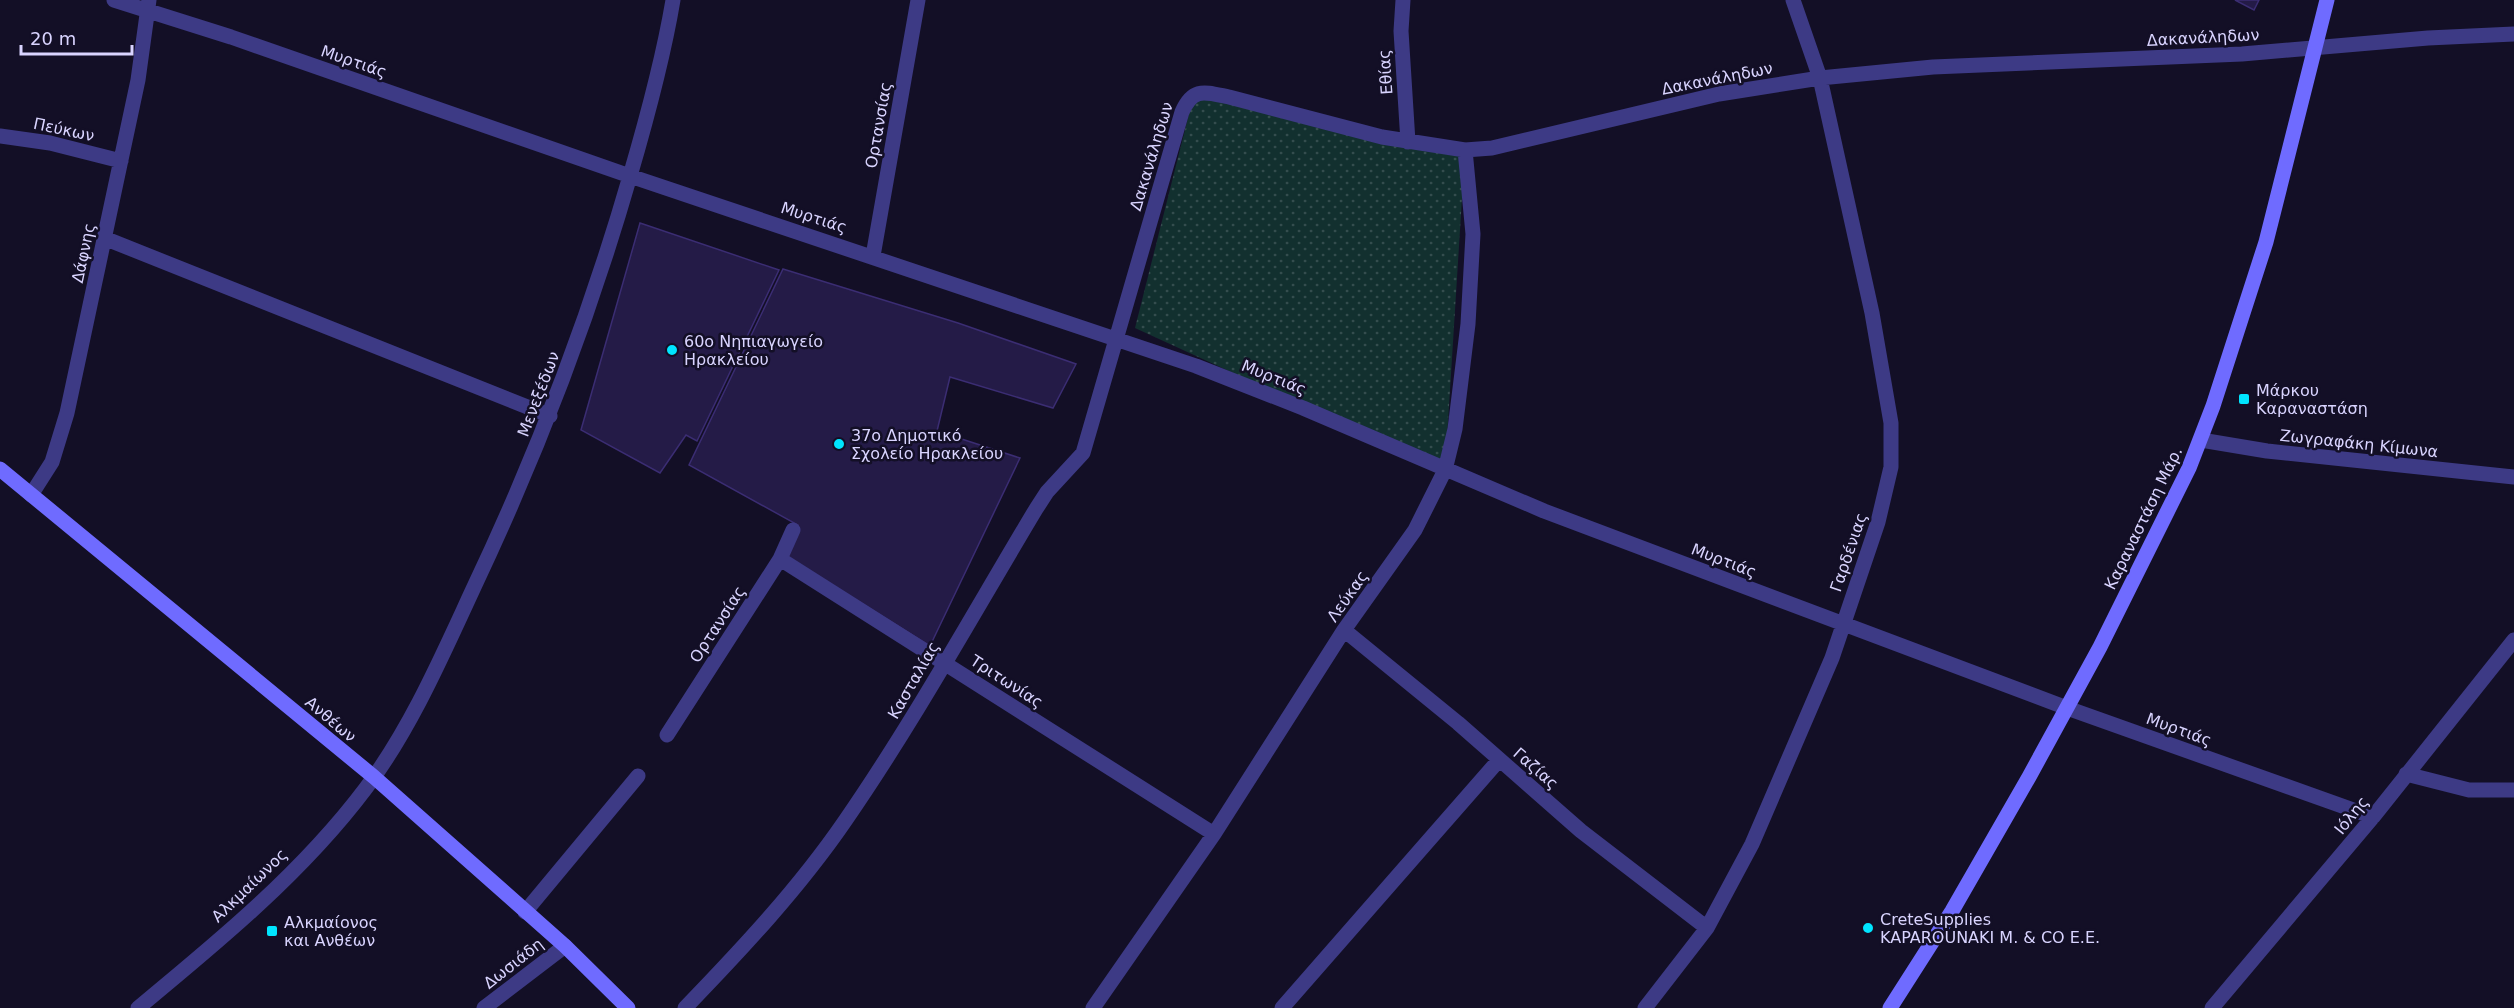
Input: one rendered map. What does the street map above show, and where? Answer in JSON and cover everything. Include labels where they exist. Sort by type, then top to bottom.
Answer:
[{"type":"street","name":"Μυρτιάς","points":[[114,0],[149,6],[231,37],[630,176],[1116,338],[1252,387],[1445,470],[1843,625],[2373,817]]},
{"type":"street","name":"Μενεξέδων","points":[[374,777],[422,696],[484,565],[550,416],[594,291],[630,176],[659,70],[674,0]]},
{"type":"street","name":"Ορτανσίας","points":[[873,256],[918,0]]},
{"type":"street","name":"Εθίας","points":[[1403,0],[1401,31],[1408,142]]},
{"type":"street","name":"Γαρδένιας","points":[[1645,1008],[1670,979],[1707,928],[1732,884],[1780,781],[1822,683],[1843,625],[1885,496],[1891,467],[1893,440],[1872,313],[1817,71],[1794,0]]},
{"type":"street","name":"Καραναστάση Μάρ.","points":[[1890,1008],[1986,853],[2067,708],[2171,506],[2200,440],[2266,242],[2317,48],[2327,0]]},
{"type":"street","name":"Δάφνης","points":[[31,495],[52,462],[60,441],[138,80],[149,6]]},
{"type":"street","name":"Δακανάληδων","points":[[1116,338],[1189,97],[1203,92],[1408,142],[1465,150],[1514,144],[1817,71],[2233,54],[2428,38],[2514,34]]},
{"type":"street","name":"Πεύκων","points":[[0,136],[50,143],[121,160]]},
{"type":"street","name":"Λεύκας","points":[[1093,1008],[1214,834],[1344,630],[1415,530],[1445,470],[1455,429],[1468,324],[1473,234],[1465,150]]},
{"type":"street","points":[[104,238],[550,416]]},
{"type":"street","name":"Κασταλίας","points":[[685,1008],[772,914],[844,823],[906,730],[944,662],[1047,492],[1083,453],[1116,338]]},
{"type":"street","name":"Ζωγραφάκη Κίμωνα","points":[[2200,440],[2267,451],[2514,477]]},
{"type":"street","name":"Ανθέων","points":[[0,469],[374,777],[565,946],[628,1008]]},
{"type":"street","name":"Ορτανσίας","points":[[667,735],[780,559],[793,530]]},
{"type":"street","name":"Τριτωνίας","points":[[780,559],[1214,834]]},
{"type":"street","name":"Γαζίας","points":[[1344,630],[1581,831],[1707,928]]},
{"type":"street","name":"Ιόλης","points":[[2212,1008],[2373,817],[2514,640]]},
{"type":"street","points":[[1282,1008],[1499,760]]},
{"type":"street","points":[[2406,774],[2469,790],[2514,790]]},
{"type":"street","points":[[525,912],[638,776]]},
{"type":"street","name":"Αλκμαίωνος","points":[[138,1008],[221,937],[303,859],[332,830],[374,777]]},
{"type":"street","name":"Δωσιάδη","points":[[484,1008],[565,946]]},
{"type":"green space","points":[[1194,94],[1465,150],[1445,470],[1135,328]]},
{"type":"building","points":[[2235,0],[2259,0],[2254,10]]},
{"type":"building","name":"60ο Νηπιαγωγείο Ηρακλείου","points":[[640,223],[779,270],[697,441],[686,435],[660,473],[581,430]]},
{"type":"building","name":"37ο Δημοτικό Σχολείο Ηρακλείου","points":[[783,269],[958,323],[1076,364],[1053,408],[950,377],[937,431],[1020,458],[930,646],[785,556],[798,525],[689,465]]},
{"type":"place","name":"60ο Νηπιαγωγείο Ηρακλείου","points":[[672,350]]},
{"type":"place","name":"Μάρκου Καραναστάση","points":[[2244,399]]},
{"type":"place","name":"37ο Δημοτικό Σχολείο Ηρακλείου","points":[[839,444]]},
{"type":"place","name":"CreteSupplies KAPAROUNAKI M. & CO E.E.","points":[[1868,928]]},
{"type":"place","name":"Αλκμαίονος και Ανθέων","points":[[272,931]]}]
